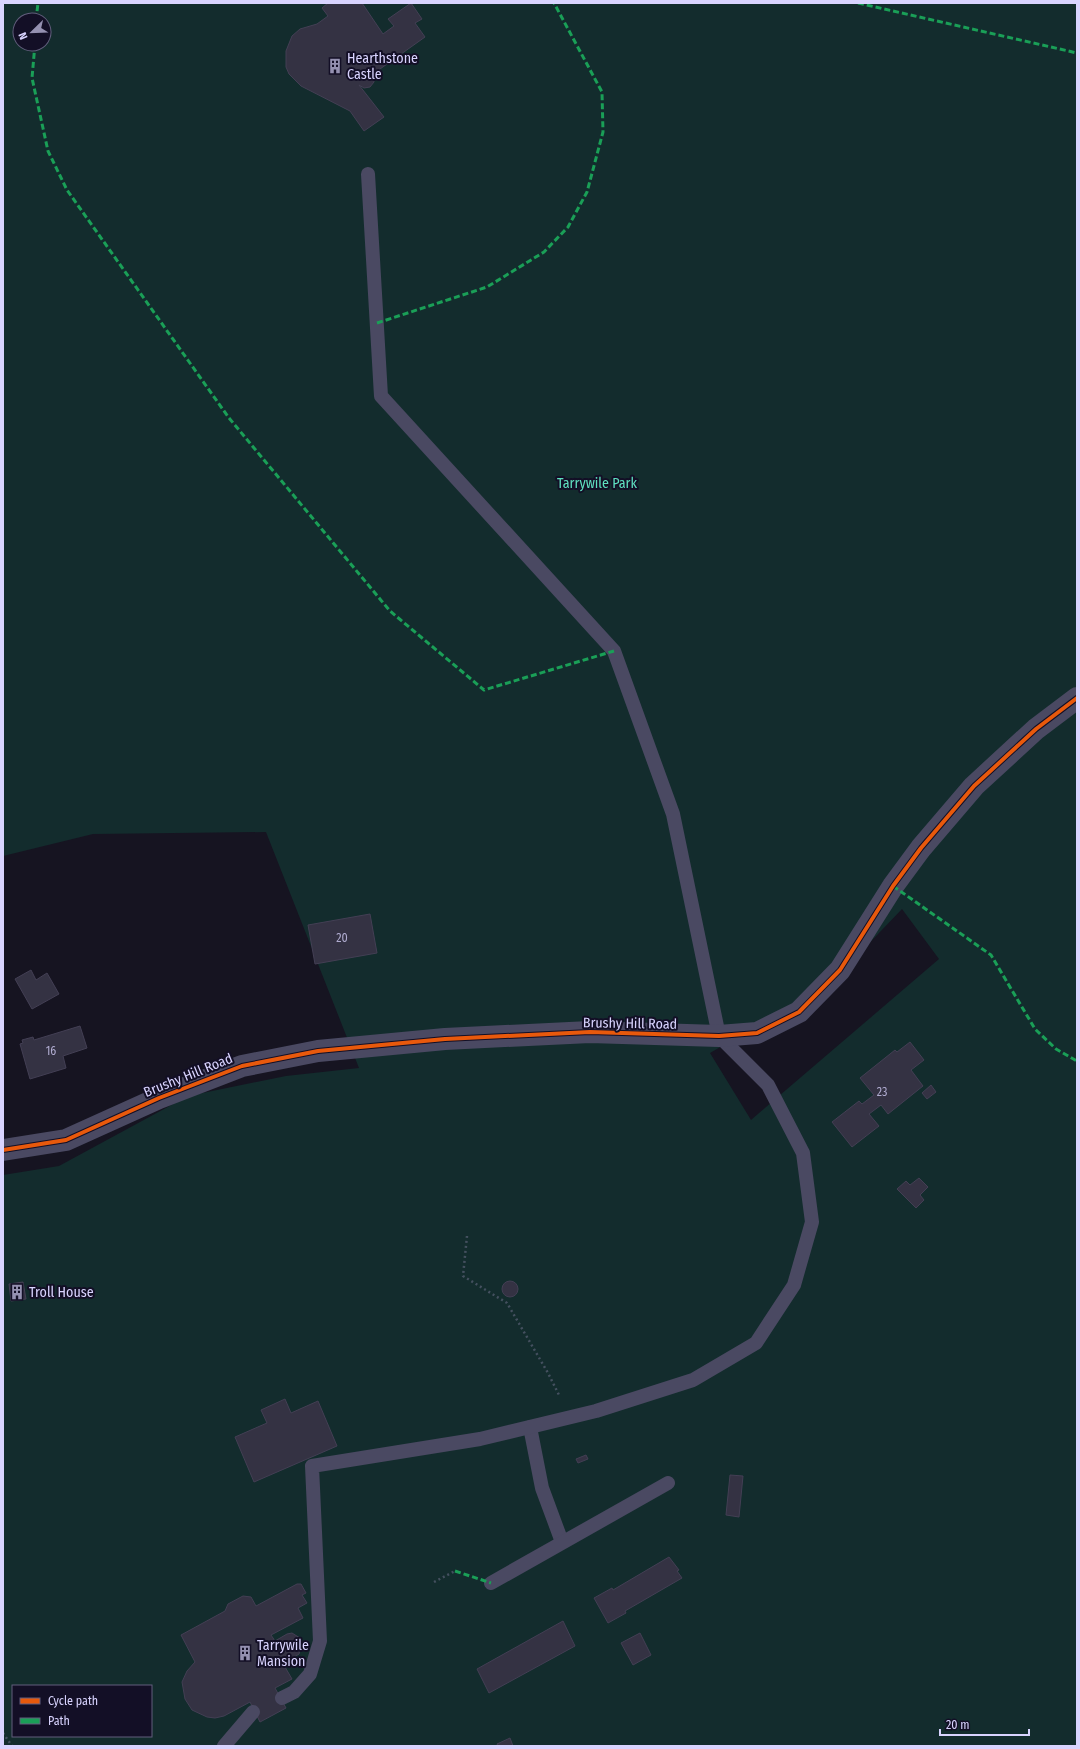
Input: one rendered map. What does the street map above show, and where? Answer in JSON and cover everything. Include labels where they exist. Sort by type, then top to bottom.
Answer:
[{"type":"street","name":"Brushy Hill Road","points":[[3,1150],[66,1140],[159,1098],[242,1066],[318,1050],[444,1039],[590,1032],[719,1036],[757,1033],[799,1012],[840,970],[893,886],[921,848],[974,786],[1036,729],[1077,698]]},
{"type":"lane","points":[[282,1698],[294,1692],[310,1674],[320,1641],[312,1466],[480,1439],[596,1411],[693,1380],[756,1343],[794,1285],[812,1222],[803,1153],[768,1085],[719,1036],[673,814],[614,651],[381,396],[368,174]]},
{"type":"lane","points":[[530,1427],[542,1488],[562,1542]]},
{"type":"lane","points":[[491,1583],[668,1484]]},
{"type":"lane","points":[[224,1746],[253,1712]]},
{"type":"path","points":[[467,1236],[463,1276],[507,1302],[548,1373],[570,1417]]},
{"type":"path","points":[[434,1582],[455,1571]]},
{"type":"path","points":[[3,1733],[12,1746]]},
{"type":"green space","name":"Tarrywile Park","points":[[3,3],[1077,3],[1077,1746],[3,1746],[3,1175],[59,1166],[188,1096],[286,1076],[359,1068],[266,832],[93,834],[3,856]],"holes":[[[902,909],[939,959],[751,1120],[710,1053],[831,983]]]},
{"type":"building","name":"Hearthstone Castle","points":[[328,3],[362,3],[383,34],[394,26],[388,19],[411,3],[422,19],[415,23],[425,37],[373,74],[374,82],[370,87],[364,88],[359,85],[384,117],[364,131],[350,111],[301,86],[289,74],[286,67],[286,51],[292,36],[300,29],[317,24],[328,16],[322,8]]},
{"type":"building","points":[[370,914],[377,953],[315,964],[308,925]]},
{"type":"building","points":[[31,970],[36,980],[47,973],[59,994],[32,1009],[15,979]]},
{"type":"building","points":[[80,1026],[87,1048],[63,1056],[66,1068],[30,1079],[20,1044],[23,1043],[22,1040],[33,1037],[34,1040]]},
{"type":"building","points":[[910,1042],[924,1060],[911,1070],[923,1086],[888,1114],[881,1105],[869,1114],[879,1126],[852,1147],[832,1122],[859,1101],[862,1104],[874,1095],[860,1078],[895,1050],[897,1052]]},
{"type":"building","points":[[931,1085],[936,1092],[927,1099],[922,1093]]},
{"type":"building","points":[[919,1178],[928,1187],[920,1195],[924,1200],[916,1208],[897,1189],[906,1181],[910,1185]]},
{"type":"building","points":[[507,1281],[513,1281],[518,1286],[516,1295],[513,1297],[507,1297],[502,1292],[502,1286]]},
{"type":"building","name":"Troll House","points":[[23,1282],[26,1299],[11,1301],[9,1284]]},
{"type":"building","points":[[285,1399],[291,1413],[318,1401],[337,1446],[254,1482],[235,1437],[267,1423],[261,1410]]},
{"type":"building","points":[[586,1455],[588,1459],[578,1463],[576,1459]]},
{"type":"building","points":[[730,1475],[743,1476],[739,1517],[726,1515]]},
{"type":"building","points":[[669,1557],[679,1570],[677,1571],[682,1578],[625,1611],[626,1613],[608,1623],[594,1598],[612,1588],[613,1590]]},
{"type":"building","name":"Tarrywile Mansion","points":[[297,1584],[301,1584],[306,1593],[302,1595],[307,1603],[298,1608],[303,1618],[271,1635],[275,1641],[287,1634],[292,1633],[300,1638],[302,1642],[299,1654],[286,1662],[288,1665],[285,1667],[292,1679],[275,1688],[286,1708],[260,1722],[250,1702],[224,1716],[215,1718],[207,1717],[192,1710],[185,1699],[182,1682],[187,1671],[195,1662],[181,1635],[225,1611],[228,1604],[243,1596],[251,1597],[256,1606]]},
{"type":"building","points":[[563,1621],[575,1646],[489,1693],[477,1669]]},
{"type":"building","points":[[640,1633],[651,1655],[633,1665],[621,1643]]},
{"type":"building","points":[[510,1738],[513,1746],[498,1746],[497,1744]]},
{"type":"marked path","points":[[37,12],[38,3]]},
{"type":"marked path","points":[[377,323],[487,287],[544,252],[568,227],[587,192],[603,132],[602,92],[554,3]]},
{"type":"marked path","points":[[858,3],[1077,53]]},
{"type":"marked path","points":[[34,52],[32,78],[48,151],[67,190],[229,418],[390,611],[484,690],[614,651]]},
{"type":"marked path","points":[[893,886],[991,955],[1035,1029],[1056,1049],[1077,1061]]},
{"type":"marked path","points":[[455,1571],[491,1583]]},
{"type":"cycle path","points":[[3,1150],[66,1140],[159,1098],[242,1066],[318,1051],[445,1039],[590,1032],[719,1036],[757,1033],[799,1012],[840,970],[893,886],[921,848],[974,786],[1036,729],[1077,698]]},
{"type":"place","name":"Hearthstone Castle","points":[[335,66]]},
{"type":"place","name":"Troll House","points":[[17,1292]]},
{"type":"place","name":"Tarrywile Mansion","points":[[245,1653]]}]
